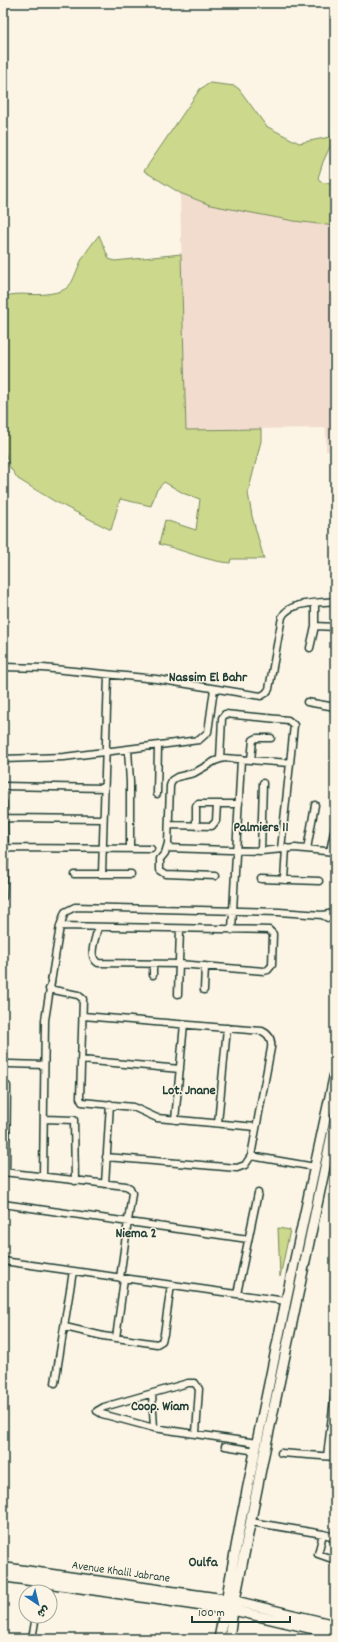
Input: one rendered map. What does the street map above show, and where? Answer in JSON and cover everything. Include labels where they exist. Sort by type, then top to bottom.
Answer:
[{"type":"main road","points":[[229,1639],[230,1605],[240,1520],[335,1073]]},
{"type":"main road","points":[[219,1639],[230,1605],[251,1522],[292,1318],[335,1120]]},
{"type":"main road","name":"Avenue Khalil Jabrane","points":[[3,1568],[230,1605]]},
{"type":"main road","name":"Avenue Khalil Jabrane","points":[[3,1576],[230,1605]]},
{"type":"main road","points":[[230,1605],[335,1625]]},
{"type":"main road","points":[[230,1605],[335,1634]]},
{"type":"street","points":[[3,667],[43,668],[156,679],[258,696],[266,693],[269,687],[284,614],[288,609],[294,606],[335,601]]},
{"type":"street","points":[[310,648],[315,626],[315,603]]},
{"type":"street","points":[[315,626],[335,627]]},
{"type":"street","points":[[102,874],[108,675]]},
{"type":"street","points":[[3,759],[64,757],[196,741],[204,737],[208,732],[214,689]]},
{"type":"street","points":[[307,702],[335,707]]},
{"type":"street","points":[[220,759],[223,716],[228,713],[288,720],[292,722],[294,727],[284,848],[284,880]]},
{"type":"street","points":[[251,760],[253,740],[257,738],[271,738]]},
{"type":"street","points":[[157,794],[158,746]]},
{"type":"street","points":[[128,749],[130,782],[130,848]]},
{"type":"street","points":[[215,876],[164,874],[160,870],[160,860],[167,848],[170,786],[172,780],[177,777],[194,773],[220,759],[228,758],[290,764]]},
{"type":"street","points":[[232,930],[241,759]]},
{"type":"street","points":[[261,851],[263,783]]},
{"type":"street","points":[[3,786],[104,788]]},
{"type":"street","points":[[3,802],[5,848],[3,897]]},
{"type":"street","points":[[196,826],[196,805],[201,803],[239,804]]},
{"type":"street","points":[[169,825],[214,825],[216,821],[217,804]]},
{"type":"street","points":[[307,849],[315,805]]},
{"type":"street","points":[[4,818],[103,819]]},
{"type":"street","points":[[167,848],[261,851],[284,848],[332,852],[335,827]]},
{"type":"street","points":[[5,848],[151,849]]},
{"type":"street","points":[[74,874],[131,874]]},
{"type":"street","points":[[261,879],[319,881]]},
{"type":"street","points":[[44,1177],[45,1020],[60,926],[65,912],[75,907],[232,910],[322,915],[335,912]]},
{"type":"street","points":[[322,915],[335,920]]},
{"type":"street","points":[[60,926],[269,930],[272,932],[272,965],[264,971],[179,964],[95,962],[92,955],[98,927]]},
{"type":"street","points":[[178,994],[180,929]]},
{"type":"street","points":[[153,964],[153,974]]},
{"type":"street","points":[[204,990],[205,966]]},
{"type":"street","points":[[49,989],[80,996],[84,1001],[81,1060],[81,1101],[85,1103],[133,1107],[153,1117],[256,1127]]},
{"type":"street","points":[[83,1016],[262,1031],[268,1035],[271,1041],[251,1156],[245,1165],[237,1168],[106,1157]]},
{"type":"street","points":[[175,1120],[184,1024]]},
{"type":"street","points":[[218,1123],[227,1028]]},
{"type":"street","points":[[81,1060],[180,1069]]},
{"type":"street","points":[[9,1064],[44,1065]]},
{"type":"street","points":[[6,1086],[4,1173],[128,1187],[132,1190],[116,1338]]},
{"type":"street","points":[[105,1184],[110,1104]]},
{"type":"street","points":[[44,1119],[74,1120],[75,1181]]},
{"type":"street","points":[[251,1156],[315,1167]]},
{"type":"street","points":[[237,1294],[258,1193]]},
{"type":"street","points":[[3,1204],[248,1239]]},
{"type":"street","points":[[3,1261],[286,1301]]},
{"type":"street","points":[[56,1383],[73,1271]]},
{"type":"street","points":[[65,1327],[116,1338],[154,1344],[162,1341],[171,1285]]},
{"type":"street","points":[[196,1433],[199,1389],[197,1384],[191,1382],[104,1407],[97,1411],[110,1417],[154,1428],[196,1433],[256,1447]]},
{"type":"street","points":[[327,1456],[335,1391]]},
{"type":"street","points":[[152,1394],[154,1428]]},
{"type":"street","points":[[224,1446],[256,1447]]},
{"type":"street","points":[[281,1453],[335,1457]]},
{"type":"street","points":[[251,1522],[323,1534],[331,1536],[335,1542]]},
{"type":"street","points":[[323,1534],[318,1554],[335,1560]]},
{"type":"street","points":[[32,1639],[35,1624]]},
{"type":"shaded area","points":[[180,193],[210,205],[294,221],[335,226],[335,452],[326,451],[326,428],[186,430]]},
{"type":"green space","points":[[210,83],[235,86],[239,89],[266,126],[299,143],[335,136],[323,162],[318,178],[321,182],[335,185],[335,226],[294,221],[210,205],[180,193],[144,171],[200,89]]},
{"type":"green space","points":[[99,235],[109,259],[115,261],[181,254],[186,430],[261,429],[261,441],[248,493],[252,516],[264,559],[231,559],[230,563],[221,562],[159,544],[165,520],[196,530],[200,499],[185,494],[164,482],[156,491],[151,506],[120,499],[111,530],[54,501],[18,479],[9,466],[3,445],[3,327],[6,296],[16,294],[36,295],[55,293],[67,288],[73,280],[85,254]]},
{"type":"green space","points":[[278,1228],[290,1230],[280,1277]]},
{"type":"district","name":"Nassim El Bahr","points":[[208,676]]},
{"type":"district","name":"Palmiers 11","points":[[261,826]]},
{"type":"district","name":"Lot. Jnane","points":[[189,1089]]},
{"type":"district","name":"Niema 2","points":[[136,1232]]},
{"type":"district","name":"Coop. Wiam","points":[[160,1405]]},
{"type":"district","name":"Oulfa","points":[[203,1561]]}]
